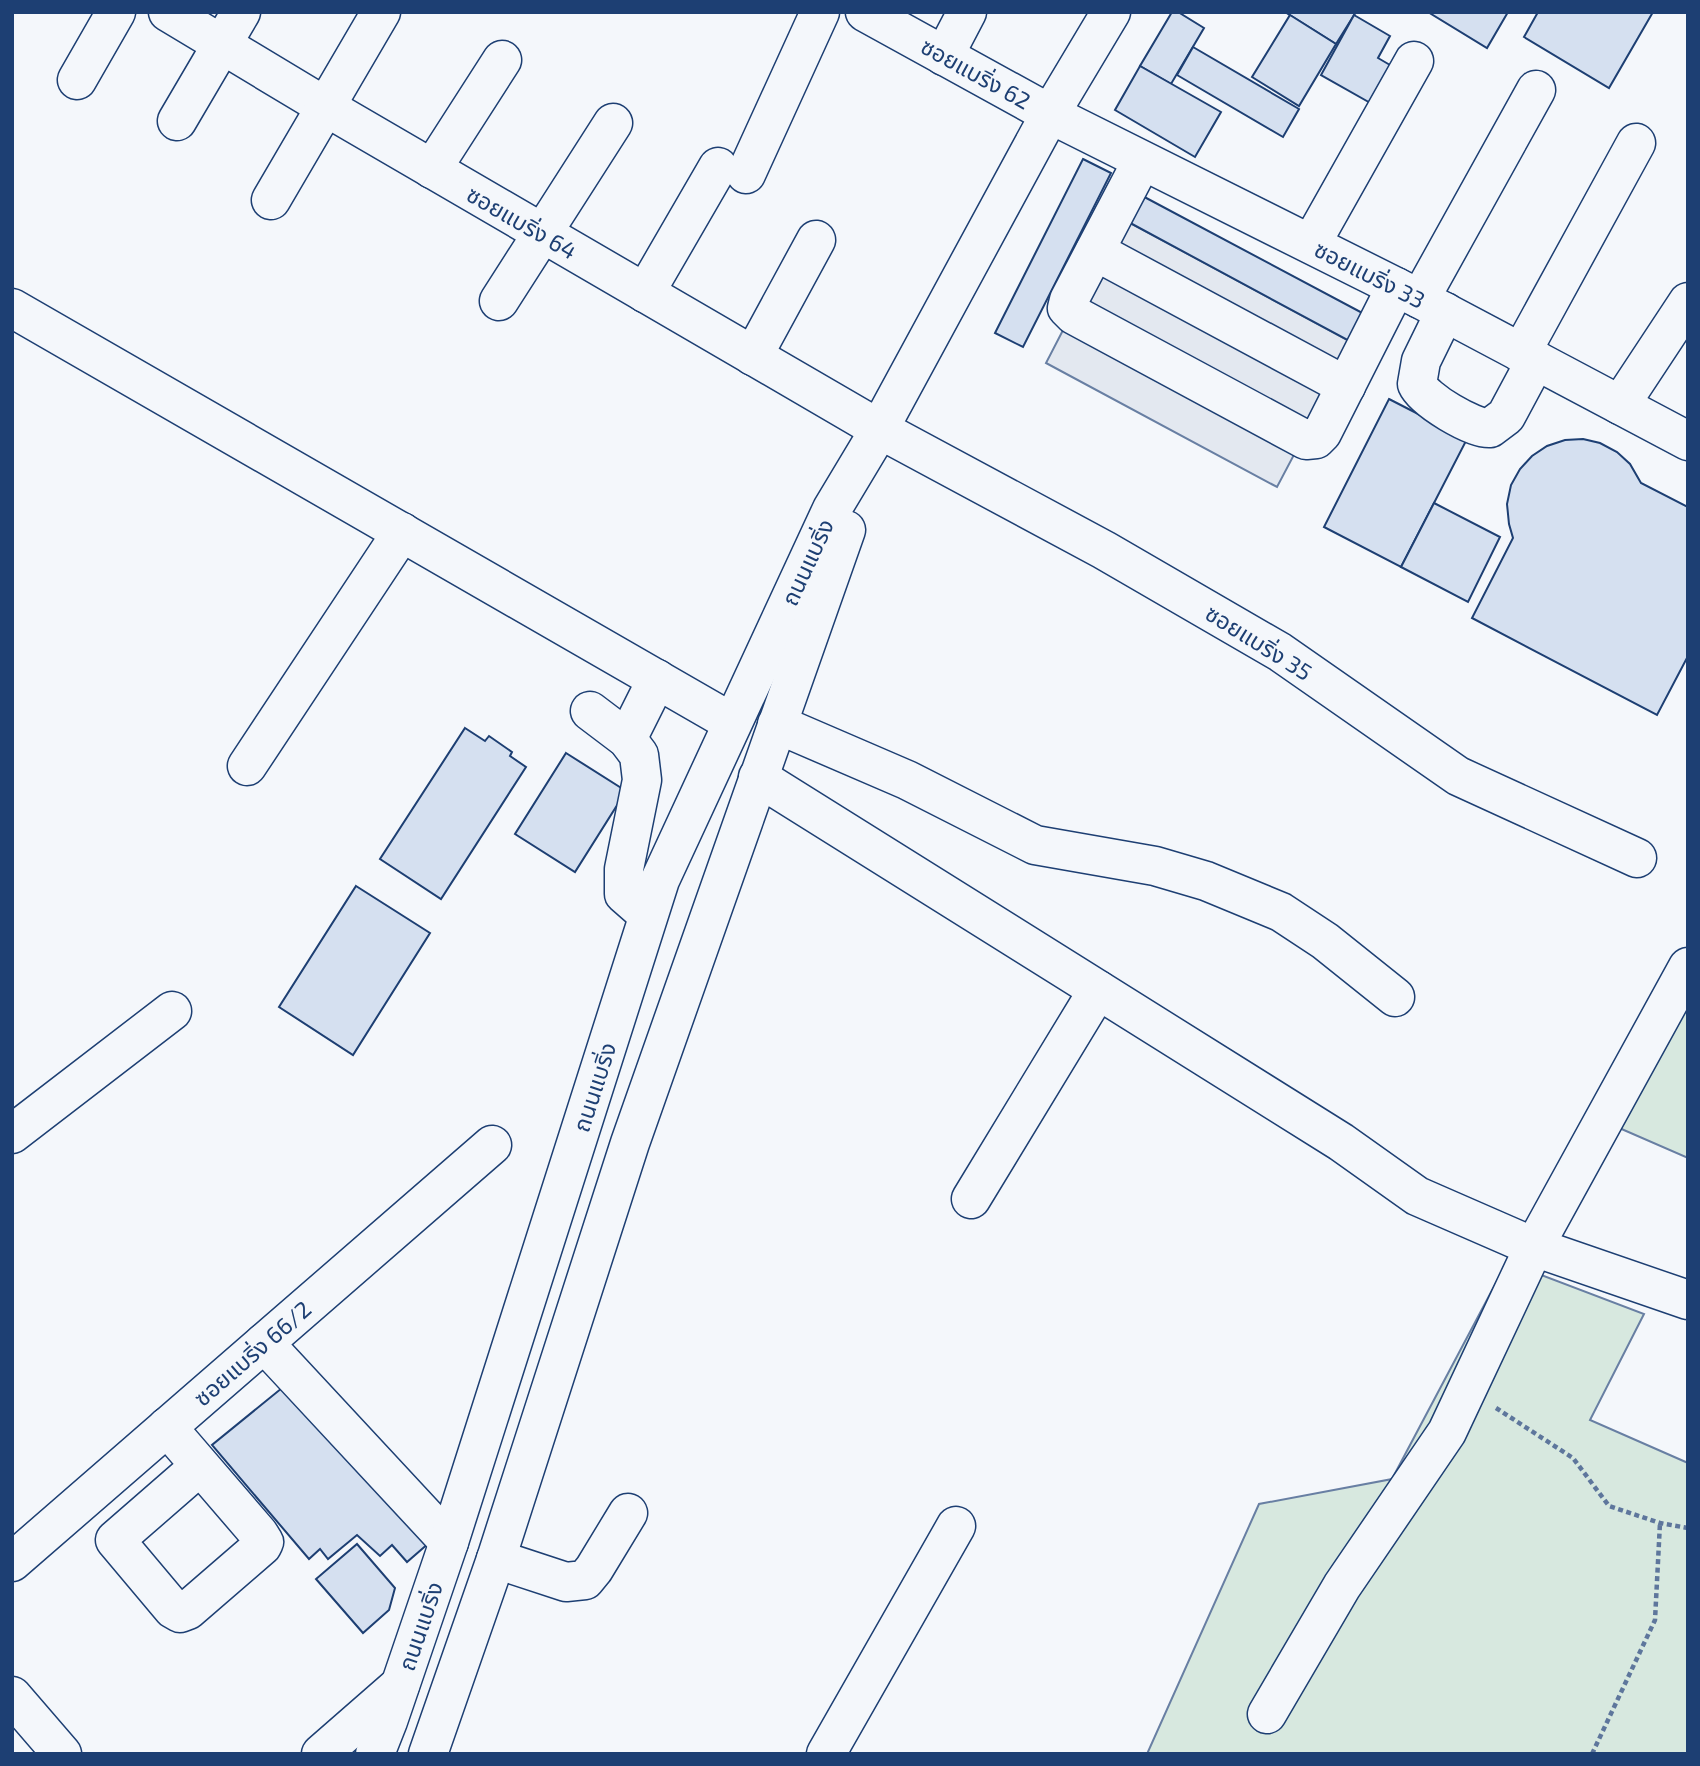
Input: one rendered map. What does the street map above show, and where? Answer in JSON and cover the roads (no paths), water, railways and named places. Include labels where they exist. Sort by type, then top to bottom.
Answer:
[{"type":"street","points":[[77,80],[116,12]]},
{"type":"street","name":"ซอยแบริ่ง 64","points":[[168,12],[753,356],[875,437]]},
{"type":"street","points":[[177,121],[241,12]]},
{"type":"street","points":[[271,200],[381,12]]},
{"type":"street","points":[[645,293],[732,170],[820,12]]},
{"type":"street","name":"ซอยแบริ่ง 62","points":[[865,12],[1050,114]]},
{"type":"street","points":[[944,56],[967,12]]},
{"type":"street","name":"ถนนแบริ่ง","points":[[374,1754],[449,1542],[660,880],[832,509],[875,437],[1050,114],[1111,12]]},
{"type":"street","points":[[432,169],[502,60]]},
{"type":"street","points":[[1311,244],[1414,61]]},
{"type":"street","points":[[1142,161],[1067,308],[1074,315],[1306,440],[1316,439],[1322,433],[1346,386],[1420,300],[1536,90]]},
{"type":"street","name":"ซอยแบริ่ง 33","points":[[1050,114],[1311,244],[1688,441]]},
{"type":"street","points":[[499,301],[613,123]]},
{"type":"street","points":[[1420,300],[1421,361],[1417,384],[1425,396],[1479,427],[1490,428],[1506,416],[1529,357],[1636,143]]},
{"type":"street","points":[[753,356],[816,240]]},
{"type":"street","points":[[1095,251],[1346,386]]},
{"type":"street","points":[[1620,405],[1688,302]]},
{"type":"street","points":[[12,308],[731,722]]},
{"type":"street","name":"ถนนแบริ่ง","points":[[428,1754],[496,1559],[630,1143],[849,520],[875,437]]},
{"type":"street","name":"ซอยแบริ่ง 35","points":[[875,437],[1104,550],[1280,652],[1458,776],[1637,858]]},
{"type":"street","points":[[247,766],[402,532]]},
{"type":"street","points":[[627,739],[657,679]]},
{"type":"street","points":[[590,712],[627,739],[639,755],[642,780],[624,869],[624,894],[648,915]]},
{"type":"street","points":[[777,724],[907,780],[1035,845],[1155,866],[1206,881],[1281,912],[1325,941],[1395,997]]},
{"type":"street","points":[[758,777],[1341,1142],[1417,1196],[1534,1247],[1688,1300]]},
{"type":"street","points":[[1267,1714],[1342,1586],[1447,1432],[1534,1247],[1688,967]]},
{"type":"street","points":[[971,1199],[1098,990]]},
{"type":"street","points":[[12,1134],[172,1011]]},
{"type":"street","name":"ซอยแบริ่ง 66/2","points":[[12,1562],[492,1145]]},
{"type":"street","points":[[264,1343],[449,1542]]},
{"type":"street","points":[[83,1501],[173,1609],[180,1613],[188,1610],[262,1546],[263,1539],[167,1427]]},
{"type":"street","points":[[115,1540],[200,1466]]},
{"type":"street","points":[[496,1559],[566,1582],[585,1580],[628,1513]]},
{"type":"street","points":[[825,1754],[956,1526]]},
{"type":"street","points":[[321,1754],[400,1685]]},
{"type":"street","points":[[12,1696],[62,1754]]}]
